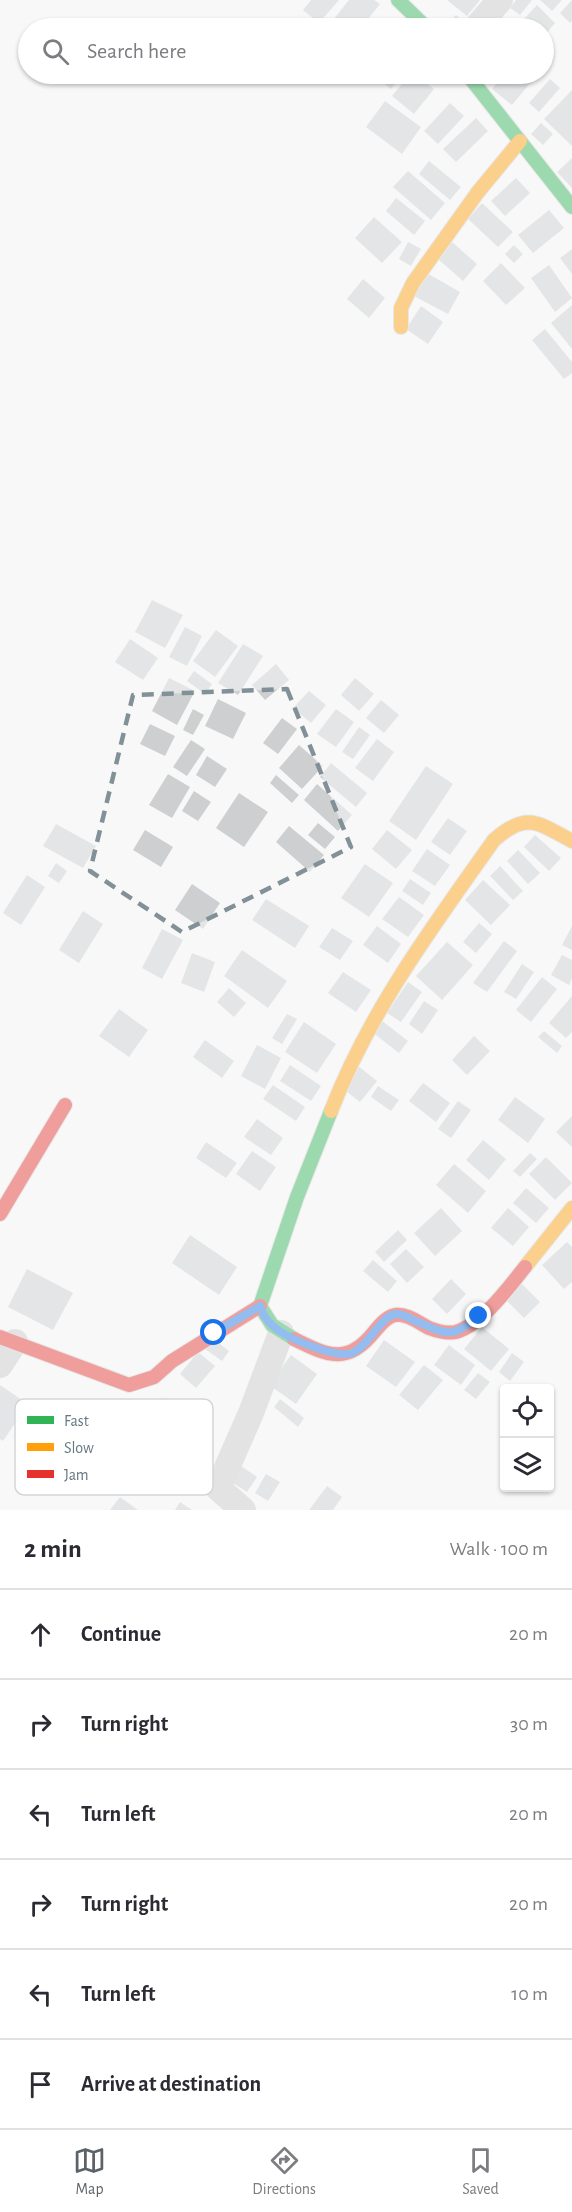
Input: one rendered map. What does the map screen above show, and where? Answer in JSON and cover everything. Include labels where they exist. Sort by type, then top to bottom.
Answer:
[{"type":"street","points":[[398,0],[417,18]]},
{"type":"street","points":[[485,18],[500,0]]},
{"type":"street","points":[[474,84],[572,207]]},
{"type":"street","points":[[401,327],[401,308],[412,284],[478,192],[520,141]]},
{"type":"street","points":[[572,841],[535,822],[513,824],[494,840],[430,931],[384,1003],[344,1077],[297,1197],[260,1306],[263,1316],[281,1333],[336,1355],[351,1354],[363,1347],[388,1317],[395,1314],[403,1315],[444,1333],[463,1330],[512,1285],[572,1208]]},
{"type":"street","points":[[0,1214],[65,1105]]},
{"type":"street","points":[[0,1365],[7,1339],[129,1385],[154,1377],[181,1356],[260,1306]]},
{"type":"street","points":[[243,1510],[218,1488],[251,1413],[281,1333]]},
{"type":"highlighted area","points":[[287,689],[351,847],[182,932],[90,871],[133,695]]},
{"type":"building","points":[[311,0],[339,0],[323,18],[313,18],[303,10]]},
{"type":"building","points":[[349,0],[374,0],[380,4],[369,18],[335,18]]},
{"type":"building","points":[[447,0],[480,0],[467,16]]},
{"type":"building","points":[[516,0],[532,0],[520,15],[510,8]]},
{"type":"building","points":[[540,0],[562,0],[552,11]]},
{"type":"building","points":[[572,0],[572,21],[570,23],[560,13]]},
{"type":"building","points":[[537,5],[550,18],[525,18]]},
{"type":"building","points":[[554,83],[560,88],[539,112],[529,103],[546,84]]},
{"type":"building","points":[[385,84],[395,84],[391,89]]},
{"type":"building","points":[[402,84],[428,84],[434,89],[414,114],[392,96]]},
{"type":"building","points":[[496,84],[529,84],[512,105],[492,89]]},
{"type":"building","points":[[572,90],[572,146],[544,119]]},
{"type":"building","points":[[385,101],[421,127],[402,154],[366,127]]},
{"type":"building","points":[[450,103],[464,116],[438,144],[424,131]]},
{"type":"building","points":[[476,118],[488,131],[456,162],[443,149]]},
{"type":"building","points":[[541,123],[553,134],[543,145],[531,134]]},
{"type":"building","points":[[572,158],[572,188],[557,172]]},
{"type":"building","points":[[429,161],[461,187],[450,200],[419,174]]},
{"type":"building","points":[[408,171],[445,203],[431,220],[393,187]]},
{"type":"building","points":[[516,178],[530,193],[505,216],[491,201]]},
{"type":"building","points":[[396,198],[425,221],[414,235],[386,211]]},
{"type":"building","points":[[482,203],[513,232],[498,247],[468,219]]},
{"type":"building","points":[[549,210],[564,228],[533,253],[518,235]]},
{"type":"building","points":[[374,217],[402,242],[382,263],[355,238]]},
{"type":"building","points":[[408,242],[421,249],[411,266],[399,259]]},
{"type":"building","points":[[452,242],[477,264],[463,281],[438,259]]},
{"type":"building","points":[[514,245],[523,254],[514,263],[505,254]]},
{"type":"building","points":[[572,249],[572,274],[560,258]]},
{"type":"building","points":[[501,263],[525,288],[506,305],[483,281]]},
{"type":"building","points":[[549,265],[572,298],[555,312],[531,278]]},
{"type":"building","points":[[425,272],[460,292],[448,314],[412,295]]},
{"type":"building","points":[[363,279],[385,298],[369,318],[347,299]]},
{"type":"building","points":[[572,305],[572,349],[551,323]]},
{"type":"building","points":[[421,306],[443,322],[428,344],[406,329]]},
{"type":"building","points":[[545,329],[572,362],[572,373],[564,379],[532,340]]},
{"type":"building","points":[[152,600],[183,615],[165,648],[135,632]]},
{"type":"building","points":[[185,627],[202,636],[187,666],[169,657]]},
{"type":"building","points":[[216,630],[238,646],[215,677],[193,661]]},
{"type":"building","points":[[130,639],[158,658],[143,680],[115,662]]},
{"type":"building","points":[[243,644],[263,656],[238,695],[218,683]]},
{"type":"building","points":[[276,664],[289,680],[265,700],[252,685]]},
{"type":"building","points":[[194,671],[212,684],[205,694],[187,681]]},
{"type":"building","points":[[169,678],[195,691],[177,725],[152,711]]},
{"type":"building","points":[[355,678],[374,694],[359,711],[341,695]]},
{"type":"building","points":[[309,691],[326,705],[311,723],[293,708]]},
{"type":"building","points":[[218,699],[246,713],[233,739],[205,726]]},
{"type":"building","points":[[381,700],[399,715],[384,733],[366,718]]},
{"type":"building","points":[[193,709],[204,715],[193,735],[183,730]]},
{"type":"building","points":[[336,709],[354,722],[336,747],[317,734]]},
{"type":"building","points":[[282,718],[297,729],[278,754],[263,743]]},
{"type":"building","points":[[150,724],[175,736],[165,756],[140,744]]},
{"type":"building","points":[[359,727],[370,735],[353,759],[342,752]]},
{"type":"building","points":[[377,739],[394,752],[373,781],[355,768]]},
{"type":"building","points":[[191,740],[205,749],[187,776],[173,767]]},
{"type":"building","points":[[299,745],[323,766],[302,789],[279,768]]},
{"type":"building","points":[[207,756],[227,769],[215,787],[196,775]]},
{"type":"building","points":[[331,763],[367,793],[356,807],[320,777]]},
{"type":"building","points":[[426,766],[453,784],[416,840],[389,821]]},
{"type":"building","points":[[168,774],[190,787],[172,818],[149,805]]},
{"type":"building","points":[[276,775],[299,795],[292,803],[270,783]]},
{"type":"building","points":[[317,784],[352,815],[338,831],[304,800]]},
{"type":"building","points":[[194,791],[211,802],[198,821],[182,811]]},
{"type":"building","points":[[239,793],[268,812],[244,847],[216,828]]},
{"type":"building","points":[[448,818],[467,831],[450,855],[431,842]]},
{"type":"building","points":[[318,823],[335,837],[325,849],[308,835]]},
{"type":"building","points":[[56,824],[96,846],[83,868],[43,846]]},
{"type":"building","points":[[289,826],[324,855],[310,872],[276,842]]},
{"type":"building","points":[[145,830],[173,847],[161,867],[133,850]]},
{"type":"building","points":[[387,830],[412,850],[396,869],[372,849]]},
{"type":"building","points":[[535,835],[561,858],[549,871],[524,847]]},
{"type":"building","points":[[427,849],[450,865],[435,886],[412,871]]},
{"type":"building","points":[[518,850],[540,873],[528,884],[507,861]]},
{"type":"building","points":[[56,863],[67,871],[59,883],[48,876]]},
{"type":"building","points":[[365,864],[393,883],[369,917],[341,898]]},
{"type":"building","points":[[500,866],[523,891],[513,900],[490,876]]},
{"type":"building","points":[[27,875],[45,887],[21,925],[3,913]]},
{"type":"building","points":[[410,879],[431,893],[423,905],[402,891]]},
{"type":"building","points":[[483,880],[510,905],[491,925],[465,900]]},
{"type":"building","points":[[192,884],[220,903],[203,929],[175,910]]},
{"type":"building","points":[[399,897],[424,915],[408,937],[382,919]]},
{"type":"building","points":[[266,899],[309,926],[295,948],[252,920]]},
{"type":"building","points":[[83,911],[103,924],[79,963],[59,950]]},
{"type":"building","points":[[479,923],[492,934],[476,953],[463,942]]},
{"type":"building","points":[[377,926],[401,944],[388,963],[363,945]]},
{"type":"building","points":[[572,926],[572,950],[562,945]]},
{"type":"building","points":[[332,928],[353,941],[340,960],[319,947]]},
{"type":"building","points":[[162,929],[183,940],[162,979],[142,968]]},
{"type":"building","points":[[504,941],[517,951],[487,992],[473,983]]},
{"type":"building","points":[[447,942],[473,965],[442,1000],[416,976]]},
{"type":"building","points":[[242,950],[287,981],[268,1008],[224,976]]},
{"type":"building","points":[[192,953],[215,962],[204,992],[181,983]]},
{"type":"building","points":[[562,955],[572,960],[572,978],[569,985],[551,975]]},
{"type":"building","points":[[522,964],[534,972],[516,999],[504,992]]},
{"type":"building","points":[[343,972],[371,990],[356,1012],[328,993]]},
{"type":"building","points":[[542,977],[557,989],[531,1022],[516,1010]]},
{"type":"building","points":[[408,982],[422,992],[401,1022],[387,1013]]},
{"type":"building","points":[[229,988],[246,1003],[234,1017],[217,1002]]},
{"type":"building","points":[[572,996],[572,1032],[566,1038],[549,1023]]},
{"type":"building","points":[[424,1001],[438,1010],[422,1034],[409,1024]]},
{"type":"building","points":[[119,1009],[148,1030],[129,1057],[99,1036]]},
{"type":"building","points":[[287,1014],[297,1019],[282,1044],[272,1038]]},
{"type":"building","points":[[381,1020],[408,1041],[399,1053],[372,1032]]},
{"type":"building","points":[[304,1022],[336,1044],[317,1073],[285,1052]]},
{"type":"building","points":[[544,1031],[562,1046],[557,1053],[538,1037]]},
{"type":"building","points":[[474,1036],[490,1051],[467,1075],[452,1060]]},
{"type":"building","points":[[205,1040],[234,1061],[222,1078],[193,1057]]},
{"type":"building","points":[[257,1045],[281,1058],[265,1089],[241,1076]]},
{"type":"building","points":[[290,1065],[321,1086],[311,1101],[280,1081]]},
{"type":"building","points":[[358,1066],[377,1081],[360,1102],[342,1088]]},
{"type":"building","points":[[423,1083],[450,1103],[436,1122],[409,1101]]},
{"type":"building","points":[[273,1085],[305,1107],[296,1121],[263,1099]]},
{"type":"building","points":[[378,1086],[399,1100],[391,1111],[371,1097]]},
{"type":"building","points":[[515,1097],[545,1119],[528,1143],[498,1120]]},
{"type":"building","points":[[458,1101],[471,1110],[451,1138],[438,1129]]},
{"type":"building","points":[[572,1116],[572,1147],[556,1132]]},
{"type":"building","points":[[257,1119],[283,1138],[271,1155],[244,1137]]},
{"type":"building","points":[[483,1140],[506,1159],[489,1180],[466,1160]]},
{"type":"building","points":[[206,1142],[237,1163],[226,1178],[196,1158]]},
{"type":"building","points":[[252,1151],[276,1167],[260,1191],[236,1174]]},
{"type":"building","points":[[530,1153],[537,1159],[520,1177],[513,1171]]},
{"type":"building","points":[[546,1157],[572,1183],[555,1200],[529,1174]]},
{"type":"building","points":[[454,1164],[486,1191],[468,1213],[436,1185]]},
{"type":"building","points":[[526,1188],[549,1208],[536,1223],[513,1203]]},
{"type":"building","points":[[441,1208],[462,1231],[435,1256],[414,1233]]},
{"type":"building","points":[[508,1208],[529,1227],[513,1246],[491,1228]]},
{"type":"building","points":[[398,1230],[407,1240],[384,1262],[375,1252]]},
{"type":"building","points":[[190,1235],[237,1267],[219,1295],[172,1263]]},
{"type":"building","points":[[567,1242],[572,1247],[572,1282],[564,1289],[542,1265]]},
{"type":"building","points":[[406,1249],[424,1267],[407,1283],[390,1264]]},
{"type":"building","points":[[373,1260],[397,1281],[388,1292],[363,1271]]},
{"type":"building","points":[[27,1269],[73,1293],[53,1330],[8,1307]]},
{"type":"building","points":[[451,1279],[466,1294],[447,1314],[432,1299]]},
{"type":"building","points":[[520,1282],[540,1302],[524,1318],[504,1298]]},
{"type":"building","points":[[482,1327],[509,1349],[491,1371],[464,1349]]},
{"type":"building","points":[[212,1338],[229,1351],[222,1361],[205,1349]]},
{"type":"building","points":[[384,1340],[415,1362],[396,1387],[366,1366]]},
{"type":"building","points":[[449,1345],[475,1365],[461,1385],[434,1365]]},
{"type":"building","points":[[198,1352],[215,1366],[196,1388],[180,1374]]},
{"type":"building","points":[[512,1353],[524,1362],[510,1381],[499,1372]]},
{"type":"building","points":[[291,1355],[317,1374],[296,1404],[269,1385]]},
{"type":"building","points":[[424,1365],[443,1380],[418,1410],[399,1395]]},
{"type":"building","points":[[478,1373],[490,1382],[476,1399],[464,1390]]},
{"type":"building","points":[[0,1385],[21,1399],[15,1399],[15,1423],[3,1441],[0,1439]]},
{"type":"building","points":[[280,1399],[304,1418],[298,1427],[274,1407]]},
{"type":"building","points":[[238,1464],[257,1477],[247,1492],[228,1480]]},
{"type":"building","points":[[266,1474],[280,1482],[268,1501],[255,1493]]},
{"type":"building","points":[[327,1486],[342,1497],[333,1510],[309,1510]]},
{"type":"building","points":[[120,1497],[138,1510],[110,1510]]},
{"type":"building","points":[[180,1502],[192,1510],[175,1510]]},
{"type":"traffic: fast","points":[[398,0],[417,18]]},
{"type":"traffic: fast","points":[[475,84],[572,207]]},
{"type":"traffic: fast","points":[[294,1339],[272,1325],[260,1306],[297,1197],[331,1111]]},
{"type":"traffic: slow","points":[[401,327],[401,308],[413,283],[478,192],[520,141]]},
{"type":"traffic: slow","points":[[331,1111],[346,1074],[383,1004],[426,937],[494,840],[515,825],[533,823],[572,841]]},
{"type":"traffic: slow","points":[[525,1267],[572,1208]]},
{"type":"traffic: jam","points":[[0,1214],[65,1105]]},
{"type":"traffic: jam","points":[[294,1339],[327,1353],[346,1353],[355,1349],[386,1319],[395,1315],[408,1317],[435,1330],[456,1332],[466,1328],[485,1313],[525,1267]]},
{"type":"traffic: jam","points":[[0,1337],[129,1385],[154,1377],[172,1361],[260,1306]]},
{"type":"route","points":[[214,1333],[260,1306],[263,1316],[281,1333],[336,1355],[351,1354],[363,1347],[388,1317],[395,1314],[403,1315],[444,1333],[463,1330],[479,1316]]}]
